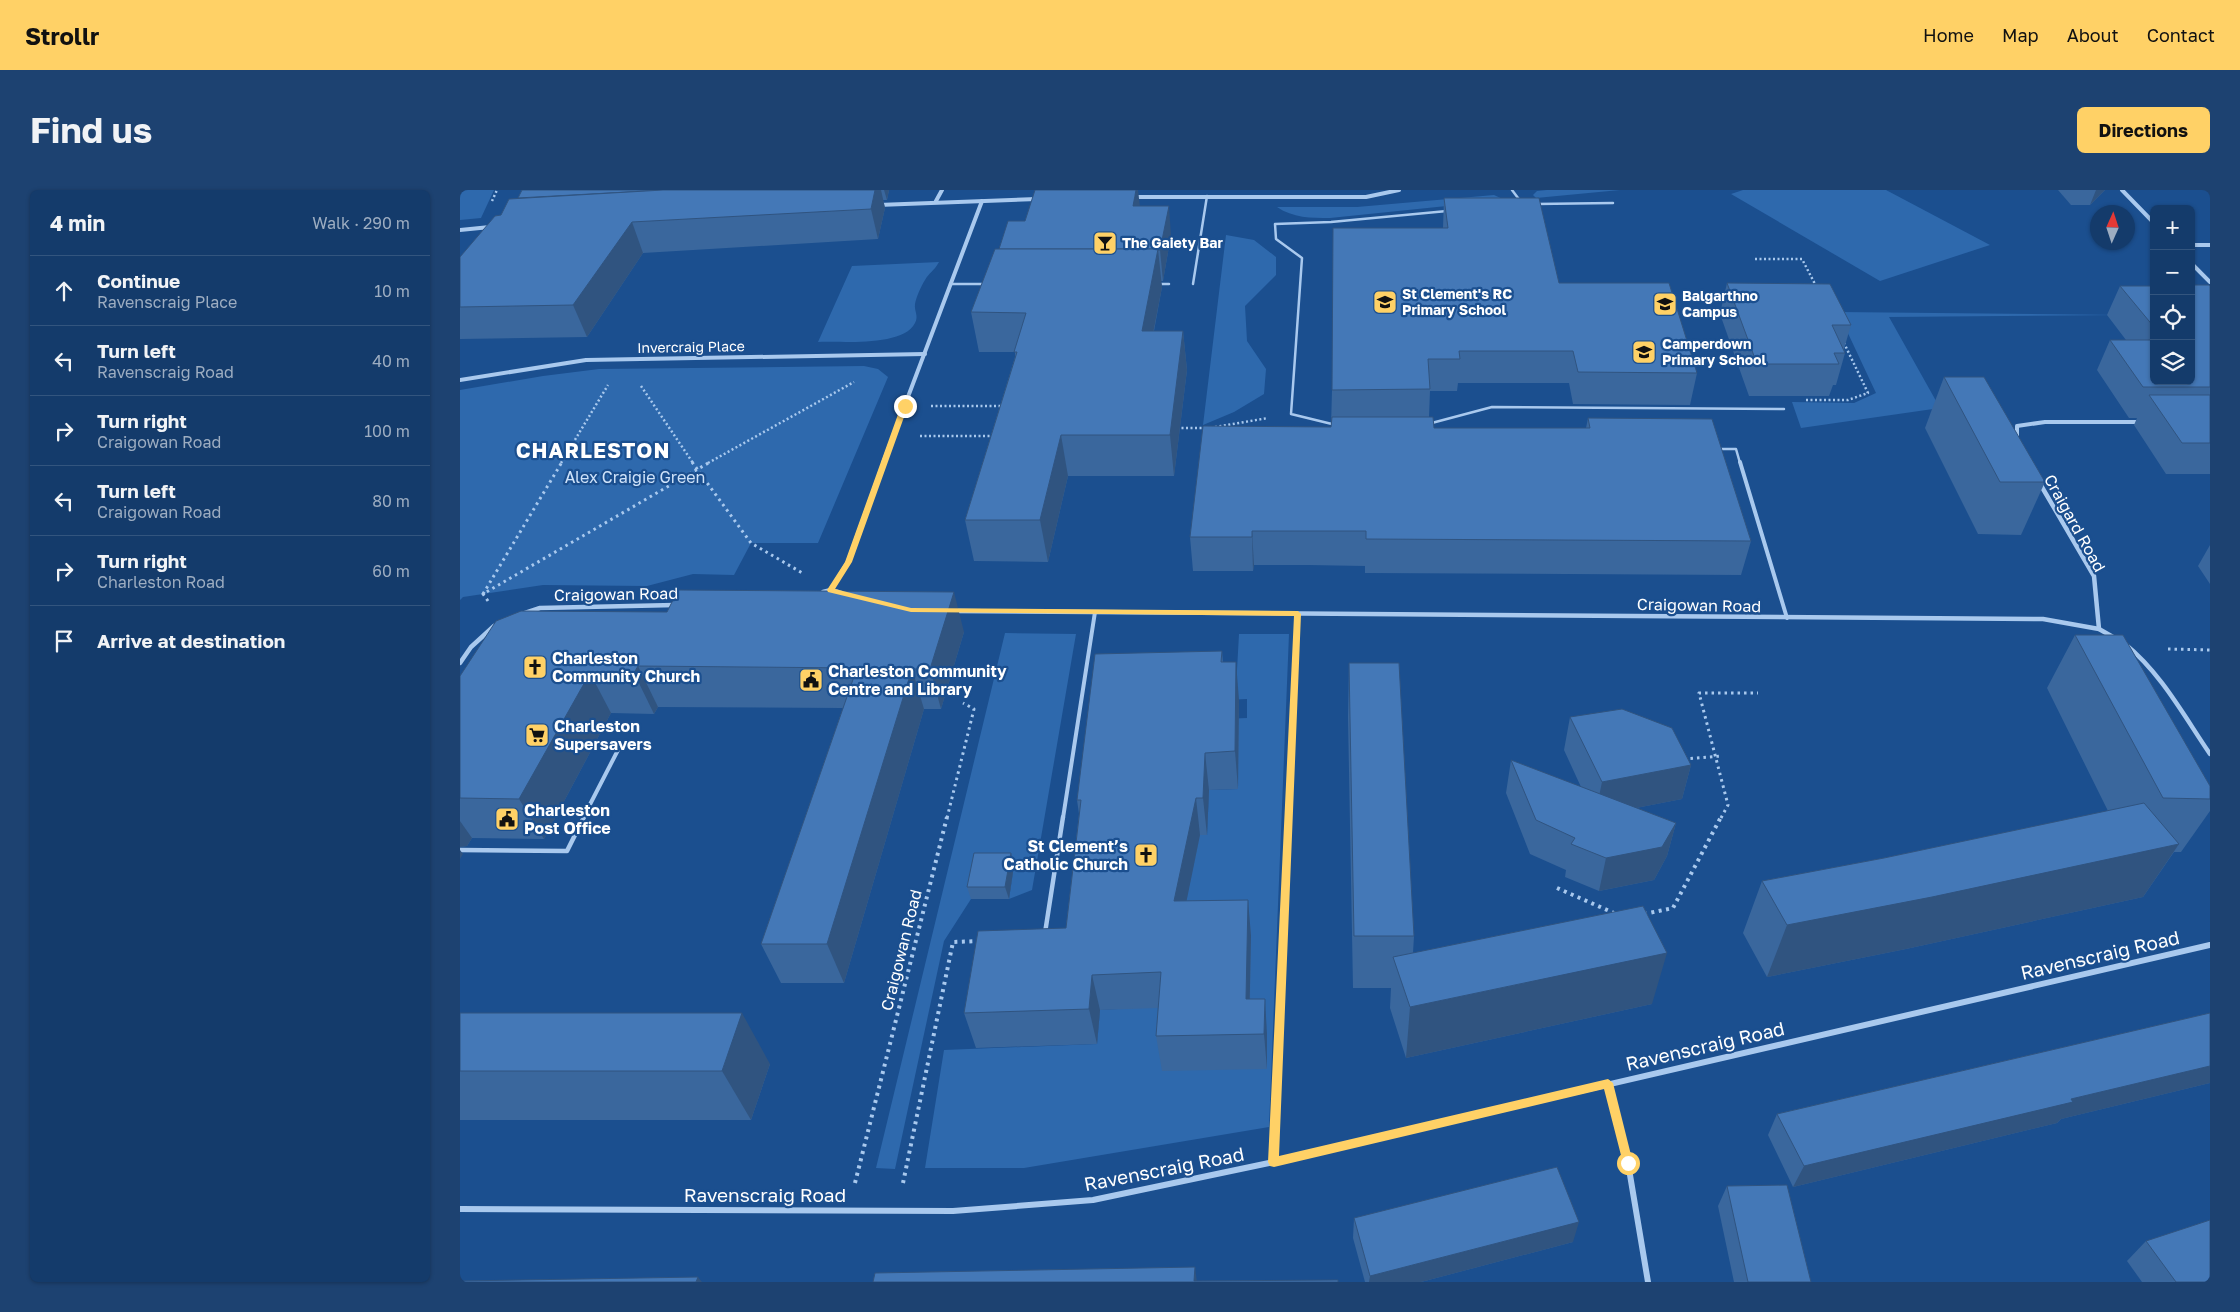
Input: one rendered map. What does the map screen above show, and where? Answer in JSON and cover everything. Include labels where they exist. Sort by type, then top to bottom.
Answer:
[{"type":"street","points":[[936,202],[942,190]]},
{"type":"street","points":[[1130,197],[1366,196],[1399,190]]},
{"type":"street","points":[[2122,190],[2150,219]]},
{"type":"street","points":[[877,205],[1043,199]]},
{"type":"street","points":[[831,590],[848,562],[893,436],[982,201]]},
{"type":"street","points":[[460,230],[498,227]]},
{"type":"street","points":[[2195,245],[2210,245]]},
{"type":"street","points":[[2195,266],[2210,282]]},
{"type":"street","name":"Invercraig Place","points":[[460,380],[564,362],[925,354]]},
{"type":"street","points":[[2016,443],[2018,426],[2046,422],[2142,422]]},
{"type":"street","name":"Craigard Road","points":[[2036,476],[2094,576],[2099,629]]},
{"type":"street","points":[[813,595],[831,590],[848,594]]},
{"type":"street","name":"Craigowan Road","points":[[516,616],[540,608],[681,604]]},
{"type":"street","name":"Craigowan Road","points":[[950,610],[2043,619],[2099,629]]},
{"type":"street","points":[[460,663],[471,647],[500,621]]},
{"type":"street","points":[[2099,629],[2115,638]]},
{"type":"street","points":[[2123,643],[2131,648],[2155,676],[2210,754]]},
{"type":"street","name":"Ravenscraig Road","points":[[460,1210],[953,1211],[1093,1200],[1274,1162],[1608,1083],[2210,945]]},
{"type":"street","points":[[1608,1083],[1628,1163],[1648,1282]]},
{"type":"lane","points":[[1512,190],[1523,204],[1513,205]]},
{"type":"lane","points":[[1193,284],[1207,196]]},
{"type":"lane","points":[[1532,204],[1613,203]]},
{"type":"lane","points":[[1341,424],[1331,424],[1291,414],[1302,258],[1276,238],[1275,224],[1331,222],[1456,210]]},
{"type":"lane","points":[[950,284],[990,284]]},
{"type":"lane","points":[[1149,284],[1169,284]]},
{"type":"lane","points":[[1421,424],[1431,424],[1492,407],[1784,409]]},
{"type":"lane","points":[[1716,449],[1736,449],[1786,618]]},
{"type":"lane","points":[[1044,939],[1095,612]]},
{"type":"lane","points":[[460,850],[568,851],[618,750]]},
{"type":"path","points":[[1756,258],[1802,259],[1818,290]]},
{"type":"path","points":[[1784,409],[1790,400],[1848,400],[1868,393],[1842,340]]},
{"type":"path","points":[[483,594],[624,360],[697,469],[751,543],[831,590]]},
{"type":"path","points":[[483,594],[697,469],[861,379]]},
{"type":"path","points":[[905,406],[1003,406]]},
{"type":"path","points":[[1177,421],[1175,428],[1202,429],[1291,414]]},
{"type":"path","points":[[893,436],[998,436]]},
{"type":"path","points":[[483,594],[500,621]]},
{"type":"path","points":[[1274,1162],[1298,614]]},
{"type":"path","points":[[1634,916],[1673,908],[1728,805],[1699,693],[1758,693]]},
{"type":"path","name":"Craigowan Road","points":[[848,1210],[974,709],[963,702]]},
{"type":"path","points":[[1681,760],[1721,756]]},
{"type":"path","points":[[1557,888],[1616,914]]},
{"type":"path","points":[[898,1211],[953,942],[990,941]]},
{"type":"green space","points":[[460,190],[494,190],[481,218],[460,220]]},
{"type":"green space","points":[[1620,190],[1536,198],[1533,195],[1537,191]]},
{"type":"green space","points":[[1743,190],[1886,190],[1990,245],[1880,281],[1731,194]]},
{"type":"green space","points":[[1494,195],[1505,200],[1330,218],[1296,215],[1277,207],[1357,207]]},
{"type":"green space","points":[[1226,235],[1254,240],[1276,257],[1276,275],[1245,306],[1247,341],[1266,369],[1264,394],[1234,412],[1203,425]]},
{"type":"green space","points":[[939,262],[920,289],[915,304],[916,320],[908,331],[898,336],[871,341],[818,342],[852,266]]},
{"type":"green space","points":[[1838,312],[2120,315],[1889,317],[1940,408],[1801,428],[1792,402],[1854,403],[1876,393]]},
{"type":"green space","name":"Alex Craigie Green","points":[[864,366],[878,369],[888,377],[818,543],[751,543],[734,575],[693,574],[647,586],[543,585],[463,597],[460,600],[460,390],[599,369]]},
{"type":"green space","points":[[1005,633],[1076,634],[1032,890],[1009,899],[1014,865],[977,865],[971,899],[944,941],[895,1169],[876,1168]]},
{"type":"green space","points":[[1239,634],[1289,634],[1269,1127],[1024,1168],[925,1168],[944,1050],[1097,1044],[1100,1010],[1118,1009],[1200,835],[1207,835],[1209,790],[1238,789],[1223,719],[1247,718],[1247,699],[1224,700],[1236,688]]},
{"type":"building","points":[[522,190],[663,190],[518,198]]},
{"type":"building","points":[[663,190],[875,190],[871,209],[632,222],[573,305],[460,307],[460,257],[495,216],[501,215],[509,199]]},
{"type":"building","points":[[1035,190],[1136,190],[1133,206],[1169,206],[1160,250],[999,249],[1008,221],[1025,221]]},
{"type":"building","points":[[1444,198],[1539,198],[1559,283],[1669,283],[1697,373],[1578,372],[1573,351],[1459,351],[1460,359],[1428,359],[1430,389],[1332,390],[1333,228],[1448,228]]},
{"type":"building","points":[[995,249],[1158,249],[1142,331],[1183,331],[1170,435],[1061,435],[1040,520],[965,520],[1017,352],[1014,352],[1026,313],[971,312]]},
{"type":"building","points":[[1727,283],[1830,284],[1851,325],[1832,325],[1845,353],[1834,353],[1839,364],[1757,364]]},
{"type":"building","points":[[2195,285],[2210,286],[2210,387],[2143,387],[2110,340],[2150,340],[2150,385],[2195,385]]},
{"type":"building","points":[[2120,286],[2150,286],[2150,322]]},
{"type":"building","points":[[1944,377],[1984,377],[2045,482],[2000,482]]},
{"type":"building","points":[[2149,395],[2210,395],[2210,443],[2182,443]]},
{"type":"building","points":[[1332,417],[1433,417],[1434,428],[1590,428],[1588,418],[1712,419],[1751,541],[1366,539],[1366,531],[1252,531],[1252,537],[1190,537],[1203,426],[1331,427]]},
{"type":"building","points":[[678,590],[954,592],[930,669],[912,669],[827,944],[761,944],[857,668],[638,666],[634,673],[590,673],[519,799],[460,798],[460,676],[496,621],[521,611],[667,612]]},
{"type":"building","points":[[2075,635],[2123,635],[2210,786],[2210,799],[2163,798]]},
{"type":"building","points":[[1222,651],[1221,662],[1236,662],[1235,751],[1205,753],[1203,798],[1196,798],[1174,901],[1248,900],[1246,999],[1265,999],[1264,1034],[1156,1036],[1161,972],[1092,975],[1089,1009],[964,1013],[978,931],[1066,928],[1081,800],[1077,800],[1095,654]]},
{"type":"building","points":[[1349,663],[1399,663],[1414,936],[1354,936]]},
{"type":"building","points":[[1622,709],[1672,728],[1691,765],[1602,782],[1570,717]]},
{"type":"building","points":[[1511,760],[1676,823],[1662,847],[1606,858],[1571,844],[1575,838],[1536,820]]},
{"type":"building","points":[[2144,803],[2179,844],[1932,897],[1787,925],[1762,881],[1884,858]]},
{"type":"building","points":[[974,853],[1011,853],[1005,887],[967,887]]},
{"type":"building","points":[[1643,906],[1667,953],[1410,1007],[1393,957]]},
{"type":"building","points":[[460,1013],[742,1013],[722,1071],[460,1071]]},
{"type":"building","points":[[2210,1013],[2210,1066],[2071,1099],[2073,1102],[1804,1166],[1777,1114]]},
{"type":"building","points":[[1557,1167],[1579,1222],[1370,1276],[1354,1218]]},
{"type":"building","points":[[1787,1185],[1811,1282],[1748,1282],[1727,1186]]},
{"type":"building","points":[[2210,1220],[2210,1282],[2176,1282],[2146,1241]]},
{"type":"building","points":[[1195,1267],[1194,1281],[1338,1280],[1338,1282],[873,1282],[875,1273]]},
{"type":"building","points":[[698,1277],[696,1282],[460,1282],[460,1281]]},
{"type":"place","name":"The Gaiety Bar","points":[[1105,243]]},
{"type":"place","name":"St Clement's RC Primary School","points":[[1385,302]]},
{"type":"place","name":"Balgarthno Campus","points":[[1665,304]]},
{"type":"place","name":"Camperdown Primary School","points":[[1644,352]]},
{"type":"place","name":"Charleston Community Church","points":[[535,667]]},
{"type":"place","name":"Charleston Community Centre and Library","points":[[811,680]]},
{"type":"place","name":"Charleston Supersavers","points":[[537,735]]},
{"type":"place","name":"Charleston Post Office","points":[[507,819]]},
{"type":"place","name":"St Clement’s Catholic Church","points":[[1146,855]]},
{"type":"district","name":"CHARLESTON","points":[[593,451]]},
{"type":"route","points":[[905,406],[848,562],[831,590],[911,610],[1298,614],[1274,1162],[1608,1083],[1628,1163]]}]
